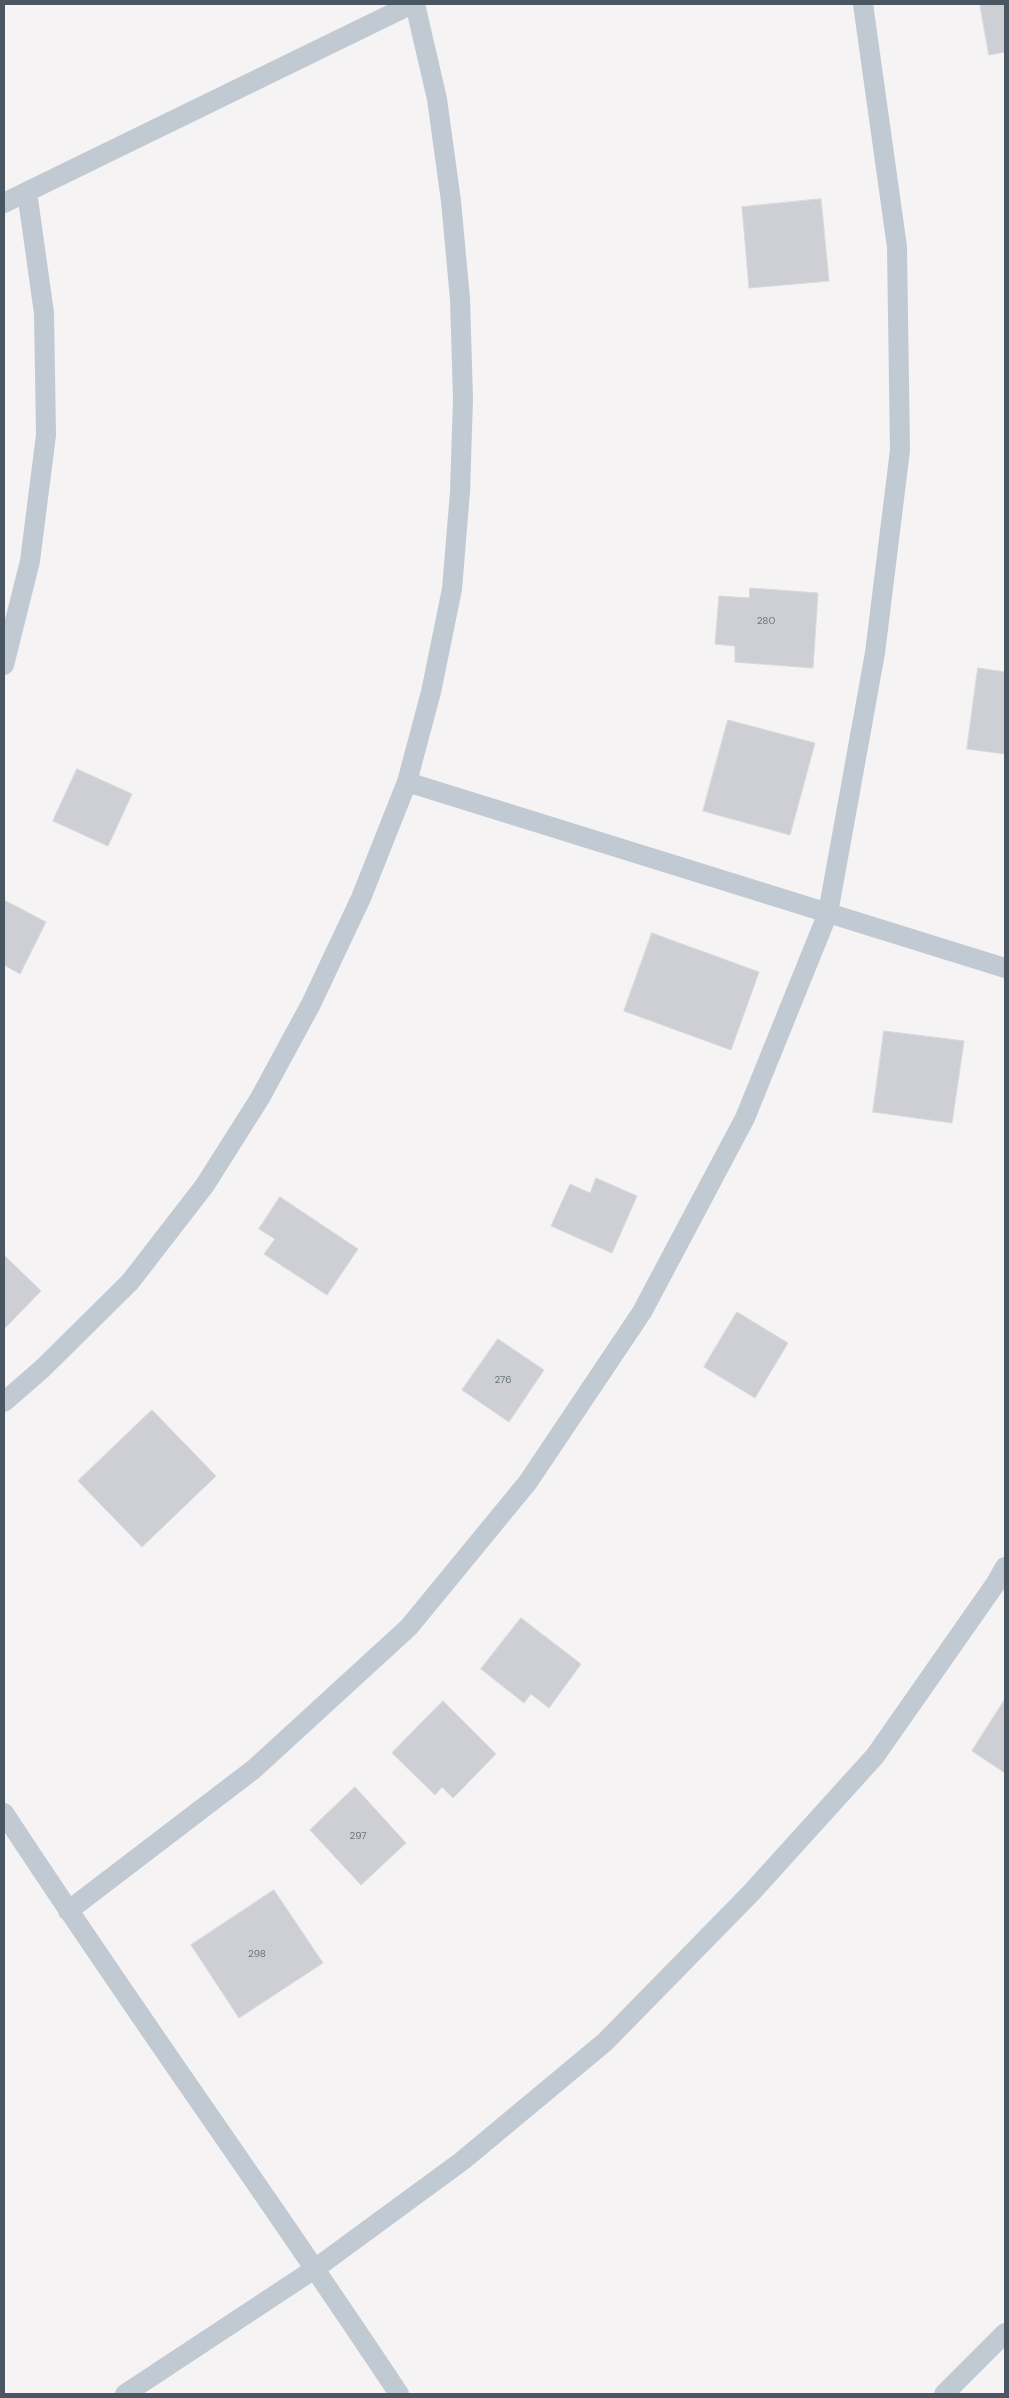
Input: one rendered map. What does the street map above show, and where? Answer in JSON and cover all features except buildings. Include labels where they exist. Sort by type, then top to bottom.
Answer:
[{"type":"lane","points":[[4,203],[412,4]]},
{"type":"lane","points":[[4,1402],[42,1369],[130,1282],[210,1178],[260,1098],[311,1004],[361,898],[407,782],[431,692],[452,589],[460,492],[463,399],[460,299],[451,201],[437,99],[416,4]]},
{"type":"lane","points":[[68,1912],[254,1769],[409,1627],[528,1482],[642,1312],[744,1118],[828,912],[875,653],[900,450],[897,247],[863,4]]},
{"type":"lane","points":[[4,665],[30,561],[46,435],[44,313],[27,192]]},
{"type":"lane","points":[[407,782],[1005,968]]},
{"type":"lane","points":[[125,2394],[316,2268],[462,2161],[605,2042],[751,1893],[875,1756],[996,1583],[1005,1567]]},
{"type":"lane","points":[[4,1813],[68,1912],[316,2268],[399,2394]]},
{"type":"lane","points":[[944,2394],[1005,2333]]}]
